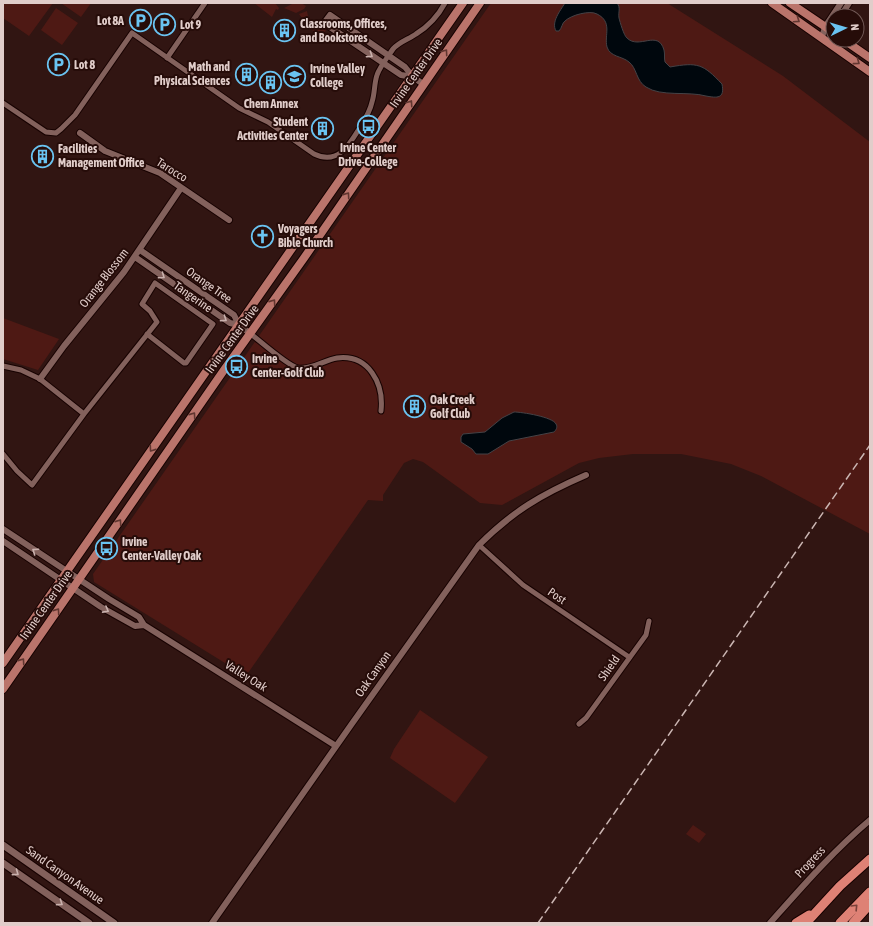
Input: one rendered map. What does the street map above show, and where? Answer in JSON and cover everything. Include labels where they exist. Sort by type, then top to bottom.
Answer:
[{"type":"highway","points":[[806,923],[840,886],[870,859]]},
{"type":"highway","points":[[840,923],[870,892]]},
{"type":"highway","points":[[853,923],[870,904]]},
{"type":"highway","points":[[796,923],[819,909]]},
{"type":"main road","name":"Irvine Center Drive","points":[[3,662],[464,3]]},
{"type":"main road","name":"Irvine Center Drive","points":[[3,689],[480,3]]},
{"type":"main road","points":[[772,3],[870,72]]},
{"type":"main road","points":[[790,3],[825,26]]},
{"type":"main road","points":[[856,48],[870,58]]},
{"type":"main road","name":"Sand Canyon Avenue","points":[[3,844],[114,923]]},
{"type":"main road","points":[[3,863],[89,923]]},
{"type":"street","points":[[167,58],[206,3]]},
{"type":"street","points":[[3,103],[46,132],[56,133],[62,129],[75,115],[132,33],[239,108],[268,122],[314,154],[324,157],[335,156],[341,153],[350,144],[369,112],[377,74],[389,55],[398,45],[429,24],[445,3]]},
{"type":"street","points":[[413,77],[401,75],[324,23],[330,15],[389,55],[405,67],[413,77],[423,84]]},
{"type":"street","name":"Tarocco","points":[[80,133],[105,151],[160,173],[229,220]]},
{"type":"street","name":"Orange Blossom","points":[[40,379],[64,346],[135,257],[181,188]]},
{"type":"street","name":"Orange Tree","points":[[140,250],[234,316],[238,325]]},
{"type":"street","name":"Orange Tree","points":[[135,257],[230,323],[238,325]]},
{"type":"street","name":"Tangerine","points":[[3,454],[17,471],[32,484],[84,414],[157,322],[150,311],[142,304],[155,283],[213,324],[186,363],[184,363],[148,334]]},
{"type":"street","points":[[238,325],[290,364],[298,368],[315,366],[336,358],[348,358],[361,363],[371,370],[380,388],[382,401],[381,411]]},
{"type":"street","points":[[3,366],[21,370],[40,379],[84,414]]},
{"type":"street","name":"Oak Canyon","points":[[212,923],[479,545],[498,526],[517,511],[556,489],[586,476]]},
{"type":"street","name":"Valley Oak","points":[[3,529],[66,572],[139,617],[144,625],[336,746]]},
{"type":"street","name":"Valley Oak","points":[[3,541],[101,607],[135,626],[144,625]]},
{"type":"street","name":"Post","points":[[479,545],[523,585],[629,657]]},
{"type":"street","name":"Shield","points":[[579,724],[586,718],[646,635],[649,621]]},
{"type":"street","name":"Progress","points":[[770,923],[821,866],[870,820]]},
{"type":"shaded area","points":[[3,3],[53,3],[29,36],[3,18]]},
{"type":"shaded area","points":[[61,3],[91,3],[81,17]]},
{"type":"shaded area","points":[[254,3],[275,3],[279,8],[278,10],[276,9],[272,17]]},
{"type":"shaded area","points":[[294,3],[301,3],[306,6],[304,9],[296,13],[284,8]]},
{"type":"shaded area","points":[[491,3],[667,3],[783,76],[870,142],[870,534],[761,476],[731,464],[681,454],[633,454],[599,458],[579,463],[502,505],[480,503],[423,462],[413,459],[404,463],[383,495],[383,501],[368,500],[246,676],[94,582],[93,574]]},
{"type":"shaded area","points":[[565,3],[617,3],[619,7],[620,23],[627,38],[637,42],[657,41],[661,44],[664,50],[665,62],[670,67],[694,65],[710,72],[722,84],[723,89],[721,95],[714,97],[667,93],[652,90],[646,87],[640,81],[632,65],[626,60],[613,55],[607,47],[607,29],[605,21],[602,17],[594,13],[581,14],[568,19],[564,22],[559,31],[556,31],[555,20]]},
{"type":"shaded area","points":[[56,8],[78,23],[62,45],[41,30]]},
{"type":"shaded area","points":[[307,11],[309,18],[326,29],[321,35],[303,25],[304,21],[299,14]]},
{"type":"shaded area","points":[[3,318],[59,339],[38,370],[3,359]]},
{"type":"shaded area","points":[[514,412],[544,417],[554,421],[557,426],[554,432],[509,441],[488,454],[476,454],[472,449],[461,442],[461,437],[463,434],[485,432],[502,418]]},
{"type":"shaded area","points":[[420,710],[488,757],[455,803],[390,758],[394,749]]},
{"type":"shaded area","points":[[693,825],[706,834],[699,843],[686,834]]},
{"type":"railway","points":[[538,923],[870,445]]},
{"type":"place","name":"Lot 8A","points":[[140,21]]},
{"type":"place","name":"Lot 9","points":[[164,25]]},
{"type":"place","name":"Classrooms, Offices, and Bookstores","points":[[284,31]]},
{"type":"place","name":"Lot 8","points":[[58,65]]},
{"type":"place","name":"Math and Physical Sciences","points":[[246,74]]},
{"type":"place","name":"Irvine Valley College","points":[[294,76]]},
{"type":"place","name":"Chem Annex","points":[[271,83]]},
{"type":"place","name":"Irvine Center Drive-College","points":[[368,127]]},
{"type":"place","name":"Student Activities Center","points":[[323,129]]},
{"type":"place","name":"Facilities Management Office","points":[[42,156]]},
{"type":"place","name":"Voyagers Bible Church","points":[[262,236]]},
{"type":"place","name":"Irvine Center-Golf Club","points":[[237,366]]},
{"type":"place","name":"Oak Creek Golf Club","points":[[415,407]]},
{"type":"place","name":"Irvine Center-Valley Oak","points":[[106,549]]}]
